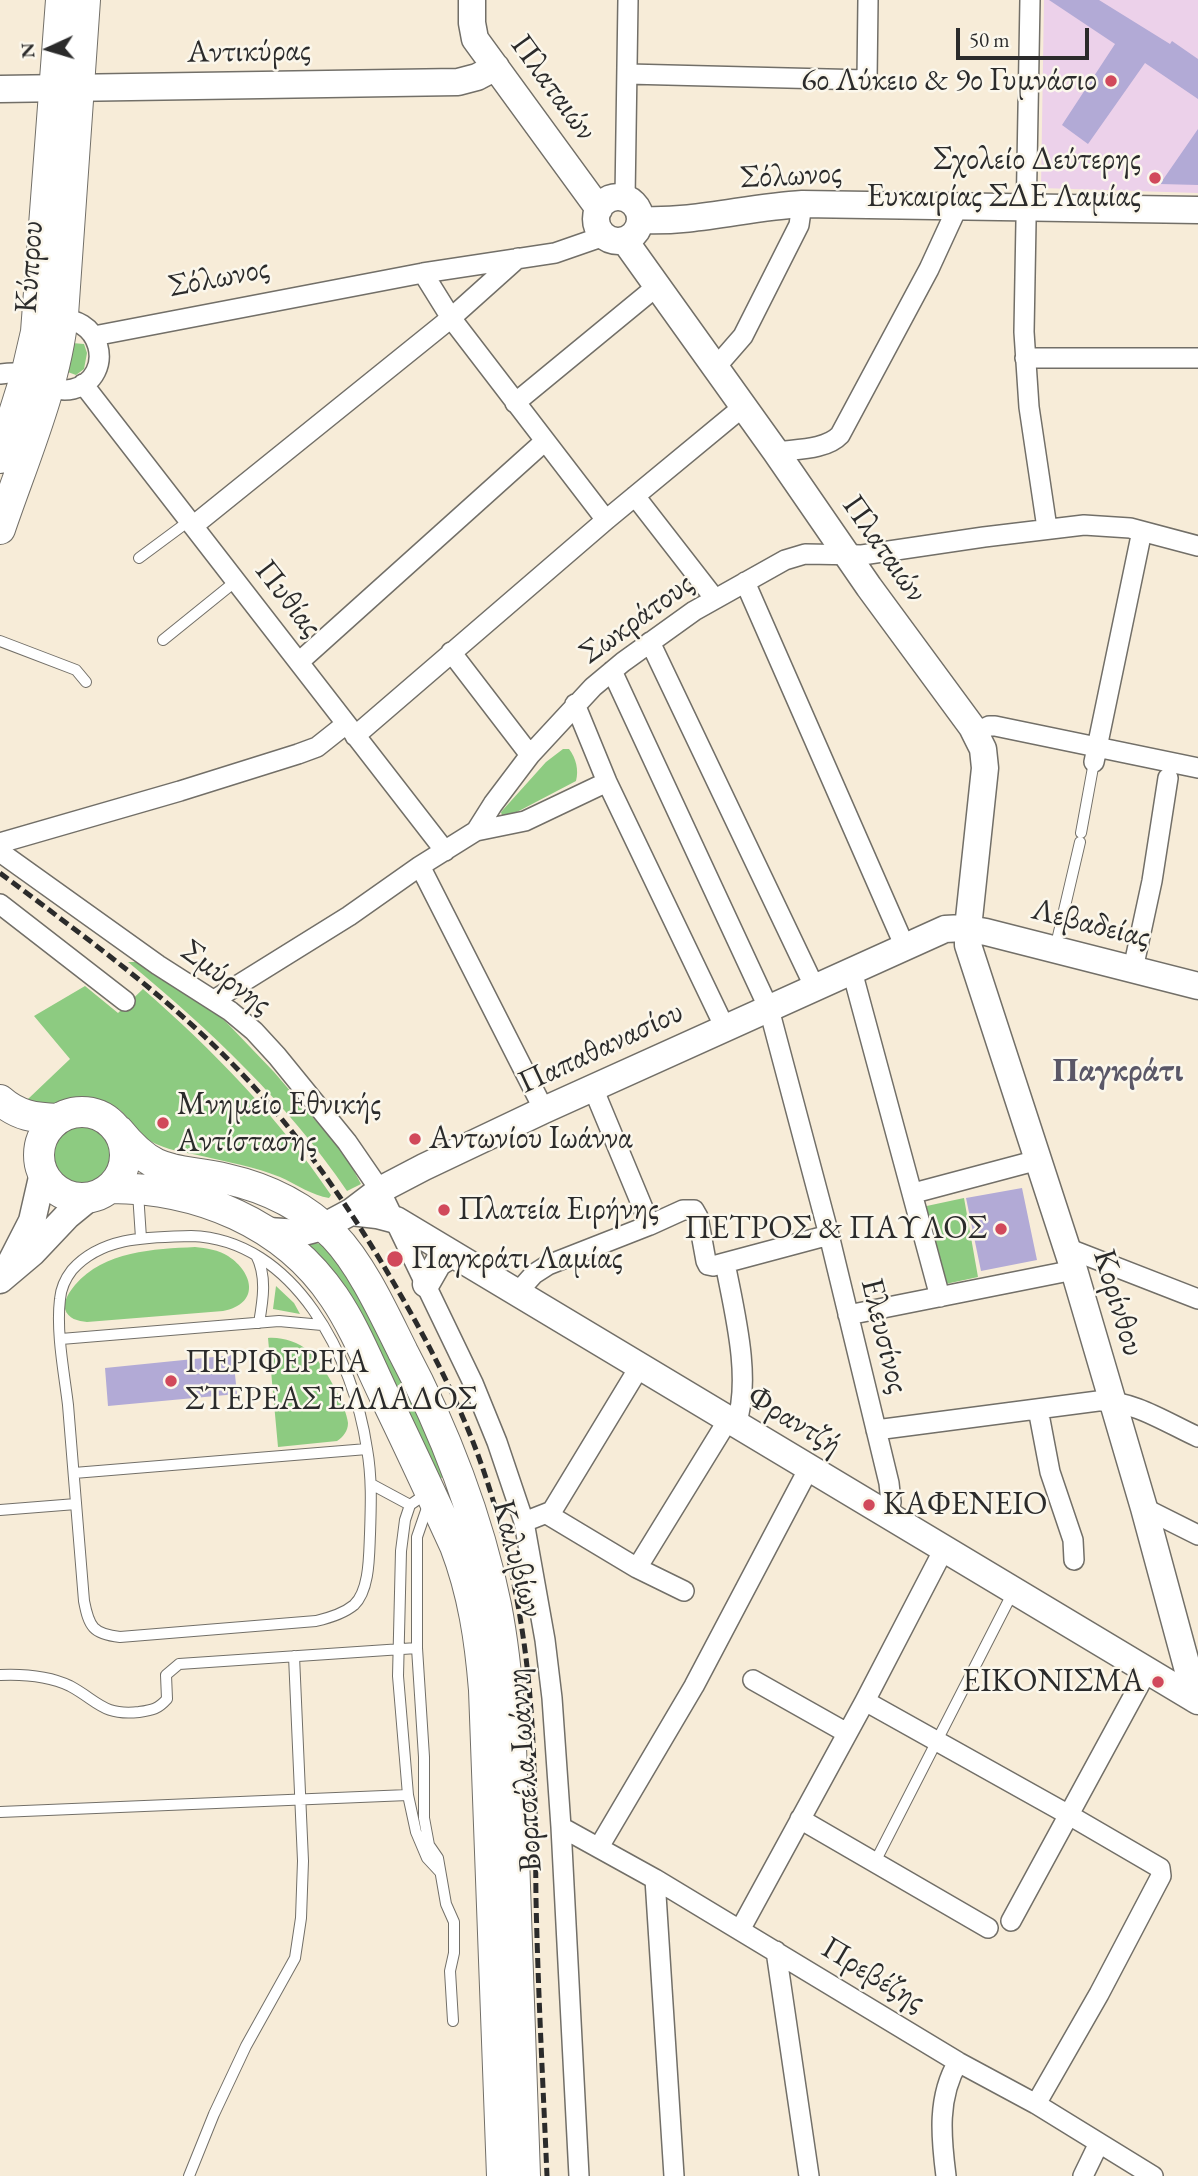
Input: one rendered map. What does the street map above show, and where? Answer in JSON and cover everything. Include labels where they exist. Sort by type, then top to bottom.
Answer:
[{"type":"main road","name":"Κύπρου","points":[[0,458],[25,379],[58,351],[49,325],[66,88],[61,0]]},
{"type":"main road","name":"Κύπρου","points":[[66,88],[85,0]]},
{"type":"main road","name":"Κύπρου","points":[[0,529],[25,379]]},
{"type":"main road","points":[[0,1100],[26,1116],[58,1119]]},
{"type":"main road","points":[[0,1123],[30,1148],[52,1186],[65,1195],[112,1192],[125,1161],[125,1146],[110,1121],[92,1112],[71,1113],[58,1119],[43,1136],[40,1148],[41,1166]]},
{"type":"main road","name":"Καλυβίων","points":[[119,1132],[152,1163],[262,1189],[291,1203],[323,1227],[350,1257],[390,1326],[428,1403],[439,1493],[468,1583],[482,1659],[502,2176]]},
{"type":"main road","name":"Καλυβίων","points":[[112,1192],[170,1194],[216,1206],[249,1220],[262,1243],[310,1265],[343,1311],[493,1593],[503,1648],[512,1777],[525,2176]]},
{"type":"street","name":"Πλαταιών","points":[[472,0],[473,35],[598,209]]},
{"type":"street","points":[[625,198],[628,0]]},
{"type":"street","points":[[628,74],[867,80],[868,0]]},
{"type":"street","points":[[1030,0],[1025,358],[1029,407],[1047,528]]},
{"type":"street","name":"Αντικύρας","points":[[0,89],[458,82],[477,77],[496,67]]},
{"type":"street","points":[[615,197],[625,198],[638,209],[623,232],[597,224],[598,209],[615,197]]},
{"type":"street","points":[[716,368],[743,336],[799,225],[802,204]]},
{"type":"street","name":"Σόλωνος","points":[[94,336],[423,272],[555,253],[671,220],[775,205],[1198,210]]},
{"type":"street","points":[[776,452],[827,443],[839,435],[929,269],[958,206]]},
{"type":"street","name":"Πλαταιών","points":[[623,232],[656,286],[975,733],[983,749],[985,768],[968,928]]},
{"type":"street","points":[[191,523],[451,318],[518,258]]},
{"type":"street","points":[[423,272],[451,318],[606,520]]},
{"type":"street","points":[[515,403],[656,286]]},
{"type":"street","points":[[25,379],[65,391],[83,384],[93,375],[99,362],[99,348],[94,336],[79,322],[49,325]]},
{"type":"street","points":[[1025,358],[1198,358]]},
{"type":"street","name":"Πυθίας","points":[[83,384],[444,851]]},
{"type":"street","points":[[0,843],[298,754],[351,730],[451,652],[744,406]]},
{"type":"street","points":[[299,662],[545,441]]},
{"type":"street","points":[[635,496],[715,599]]},
{"type":"street","name":"Σωκράτους","points":[[214,1000],[349,916],[476,831],[530,755],[575,704],[612,671],[715,599],[775,565],[799,555],[870,554],[1084,525],[1107,525],[1142,531],[1198,546]]},
{"type":"street","points":[[1096,755],[1142,531]]},
{"type":"street","points":[[745,582],[905,947]]},
{"type":"street","points":[[650,642],[815,988]]},
{"type":"street","points":[[451,652],[530,755]]},
{"type":"street","name":"Ελευσίνος","points":[[612,671],[769,1009],[829,1235],[876,1430],[890,1491],[888,1516]]},
{"type":"street","points":[[575,704],[607,782],[725,1028]]},
{"type":"street","points":[[975,733],[995,726],[1096,755],[1198,768]]},
{"type":"street","points":[[1133,969],[1152,881],[1168,778]]},
{"type":"street","points":[[476,831],[525,821],[607,782]]},
{"type":"street","name":"Σμύρνης","points":[[0,852],[158,965],[243,1021],[277,1056],[347,1142],[380,1190],[396,1220]]},
{"type":"street","points":[[421,866],[544,1110]]},
{"type":"street","points":[[0,904],[125,1001]]},
{"type":"street","name":"Παπαθανασίου","points":[[262,1243],[323,1227],[351,1212],[380,1190],[544,1110],[941,930],[968,928]]},
{"type":"street","name":"Λεβαδείας","points":[[968,928],[1198,986]]},
{"type":"street","name":"Κορίνθου","points":[[968,928],[970,954],[1070,1259],[1144,1508],[1197,1701]]},
{"type":"street","points":[[852,971],[940,1297]]},
{"type":"street","points":[[593,1088],[650,1224]]},
{"type":"street","points":[[914,1193],[1038,1160]]},
{"type":"street","points":[[3,1277],[33,1221],[41,1166]]},
{"type":"street","points":[[3,1277],[32,1253],[67,1216],[112,1192]]},
{"type":"street","points":[[517,1293],[534,1274],[548,1265],[683,1210],[694,1210],[698,1217],[707,1263],[713,1266],[829,1235]]},
{"type":"street","name":"Φραντζή","points":[[351,1212],[396,1220],[1197,1701]]},
{"type":"street","name":"Βορτσέλα Ιωάννη","points":[[396,1220],[493,1431],[524,1522],[540,1603],[552,1698],[561,1827],[579,2176]]},
{"type":"street","points":[[426,1284],[438,1263],[452,1254]]},
{"type":"street","points":[[848,1314],[940,1297],[1070,1259],[1197,1297]]},
{"type":"street","points":[[637,1568],[741,1410],[742,1375],[737,1327],[725,1264]]},
{"type":"street","points":[[524,1522],[552,1511],[639,1366]]},
{"type":"street","points":[[876,1430],[1112,1401],[1198,1437]]},
{"type":"street","points":[[1038,1409],[1050,1472],[1073,1540],[1074,1560]]},
{"type":"street","points":[[599,1847],[694,1686],[809,1468]]},
{"type":"street","points":[[1144,1508],[1198,1535]]},
{"type":"street","points":[[547,1514],[637,1568],[684,1591]]},
{"type":"street","points":[[740,1930],[848,1733],[944,1549]]},
{"type":"street","points":[[800,1819],[874,1862],[1000,1926],[1069,1815],[1147,1671]]},
{"type":"street","points":[[753,1680],[848,1733]]},
{"type":"street","points":[[865,1701],[1160,1868],[1161,1876],[1099,1994],[1036,2104]]},
{"type":"street","name":"Πρεβέζης","points":[[561,1827],[655,1879],[1153,2176]]},
{"type":"street","points":[[655,1879],[674,2176]]},
{"type":"street","points":[[776,1951],[809,2176]]},
{"type":"street","points":[[946,2176],[942,2111],[949,2080],[958,2062]]},
{"type":"street","points":[[1083,2176],[1099,2143]]},
{"type":"lane","points":[[139,558],[191,523]]},
{"type":"lane","points":[[163,640],[236,581]]},
{"type":"lane","points":[[0,641],[76,670],[86,682]]},
{"type":"lane","points":[[1055,949],[1096,755]]},
{"type":"lane","points":[[112,1192],[141,1238]]},
{"type":"lane","points":[[198,1236],[231,1244],[262,1243],[287,1279],[308,1302],[322,1325],[355,1397],[368,1449],[371,1484],[367,1579],[356,1604],[335,1616],[316,1621],[120,1637],[95,1631],[88,1619],[84,1601],[61,1339],[60,1298],[64,1283],[71,1272],[99,1250],[141,1238],[198,1236]]},
{"type":"lane","points":[[259,1323],[263,1279],[262,1243]]},
{"type":"lane","points":[[61,1339],[259,1323],[322,1325]]},
{"type":"lane","points":[[74,1473],[368,1449]]},
{"type":"lane","points":[[371,1484],[439,1493]]},
{"type":"lane","points":[[439,1493],[417,1537],[417,1648],[424,1757],[424,1818],[429,1844],[438,1857],[446,1904],[454,1922],[454,1953],[450,1971],[453,2021]]},
{"type":"lane","points":[[439,1493],[405,1520],[401,1551],[398,1648],[408,1795],[416,1832],[427,1858],[441,1872]]},
{"type":"lane","points":[[0,1510],[76,1504]]},
{"type":"lane","points":[[874,1862],[1013,1591]]},
{"type":"lane","points":[[0,1675],[26,1674],[68,1685],[101,1707],[121,1714],[157,1710],[167,1699],[166,1675],[180,1664],[417,1648]]},
{"type":"lane","points":[[189,2176],[246,2046],[295,1958],[301,1918],[302,1799],[294,1656]]},
{"type":"lane","points":[[0,1812],[408,1795]]},
{"type":"shaded area","points":[[1044,0],[1198,0],[1198,193],[1041,188]]},
{"type":"green space","points":[[72,343],[84,344],[87,353],[84,369],[76,375],[65,371]]},
{"type":"green space","points":[[563,749],[569,749],[575,760],[576,781],[515,813],[502,816],[501,812],[546,762]]},
{"type":"green space","points":[[128,962],[136,962],[213,1010],[229,1025],[274,1072],[346,1156],[361,1184],[347,1191],[273,1097],[189,1014]]},
{"type":"green space","points":[[85,986],[118,1013],[143,989],[195,1036],[244,1086],[290,1139],[331,1195],[329,1198],[261,1170],[156,1144],[144,1137],[120,1110],[107,1103],[88,1100],[32,1105],[28,1099],[70,1059],[34,1016]]},
{"type":"green space","points":[[83,1124],[95,1126],[105,1133],[112,1143],[112,1167],[105,1177],[95,1184],[83,1186],[71,1184],[61,1177],[54,1167],[52,1155],[54,1143],[61,1133],[71,1126]]},
{"type":"green space","points":[[964,1198],[978,1277],[941,1285],[922,1207]]},
{"type":"green space","points":[[312,1243],[328,1248],[372,1309],[444,1476],[442,1478],[300,1245]]},
{"type":"green space","points":[[195,1247],[221,1252],[237,1263],[248,1279],[248,1295],[243,1302],[223,1311],[87,1322],[74,1319],[66,1312],[65,1303],[71,1290],[100,1265],[130,1254]]},
{"type":"green space","points":[[276,1286],[294,1303],[300,1314],[273,1309]]},
{"type":"green space","points":[[268,1338],[284,1339],[300,1345],[314,1356],[327,1374],[347,1416],[347,1429],[337,1441],[278,1447]]},
{"type":"building","name":"6ο Λύκειο & 9ο Γυμνάσιο","points":[[1049,0],[1099,0],[1170,44],[1172,41],[1198,59],[1198,99],[1145,63],[1088,144],[1062,125],[1115,44]]},
{"type":"building","points":[[1198,129],[1198,185],[1160,184]]},
{"type":"building","name":"ΠΕΤΡΟΣ & ΠΑΥΛΟΣ","points":[[1022,1188],[1037,1260],[981,1271],[966,1198]]},
{"type":"building","name":"ΠΕΡΙΦΕΡΕΙΑ ΣΤΕΡΕΑΣ ΕΛΛΑΔΟΣ","points":[[233,1355],[237,1394],[108,1406],[105,1368]]},
{"type":"railway","points":[[0,873],[156,994],[205,1037],[259,1092],[308,1152],[352,1214],[420,1329],[461,1413],[500,1523],[518,1608],[527,1669],[534,1767],[537,1934],[547,2176]]},
{"type":"place","name":"6ο Λύκειο & 9ο Γυμνάσιο","points":[[1111,81]]},
{"type":"place","name":"Σχολείο Δεύτερης Ευκαιρίας ΣΔΕ Λαμίας","points":[[1155,178]]},
{"type":"place","name":"Μνημείο Εθνικής Αντίστασης","points":[[163,1123]]},
{"type":"place","name":"Αντωνίου Ιωάννα","points":[[415,1139]]},
{"type":"place","name":"Πλατεία Ειρήνης","points":[[444,1210]]},
{"type":"place","name":"ΠΕΤΡΟΣ & ΠΑΥΛΟΣ","points":[[1001,1229]]},
{"type":"place","name":"Παγκράτι Λαμίας","points":[[395,1259]]},
{"type":"place","name":"ΠΕΡΙΦΕΡΕΙΑ ΣΤΕΡΕΑΣ ΕΛΛΑΔΟΣ","points":[[171,1381]]},
{"type":"place","name":"ΚΑΦΕΝΕΙΟ","points":[[869,1505]]},
{"type":"place","name":"ΕΙΚΟΝΙΣΜΑ","points":[[1158,1682]]},
{"type":"district","name":"Παγκράτι","points":[[1118,1072]]}]
